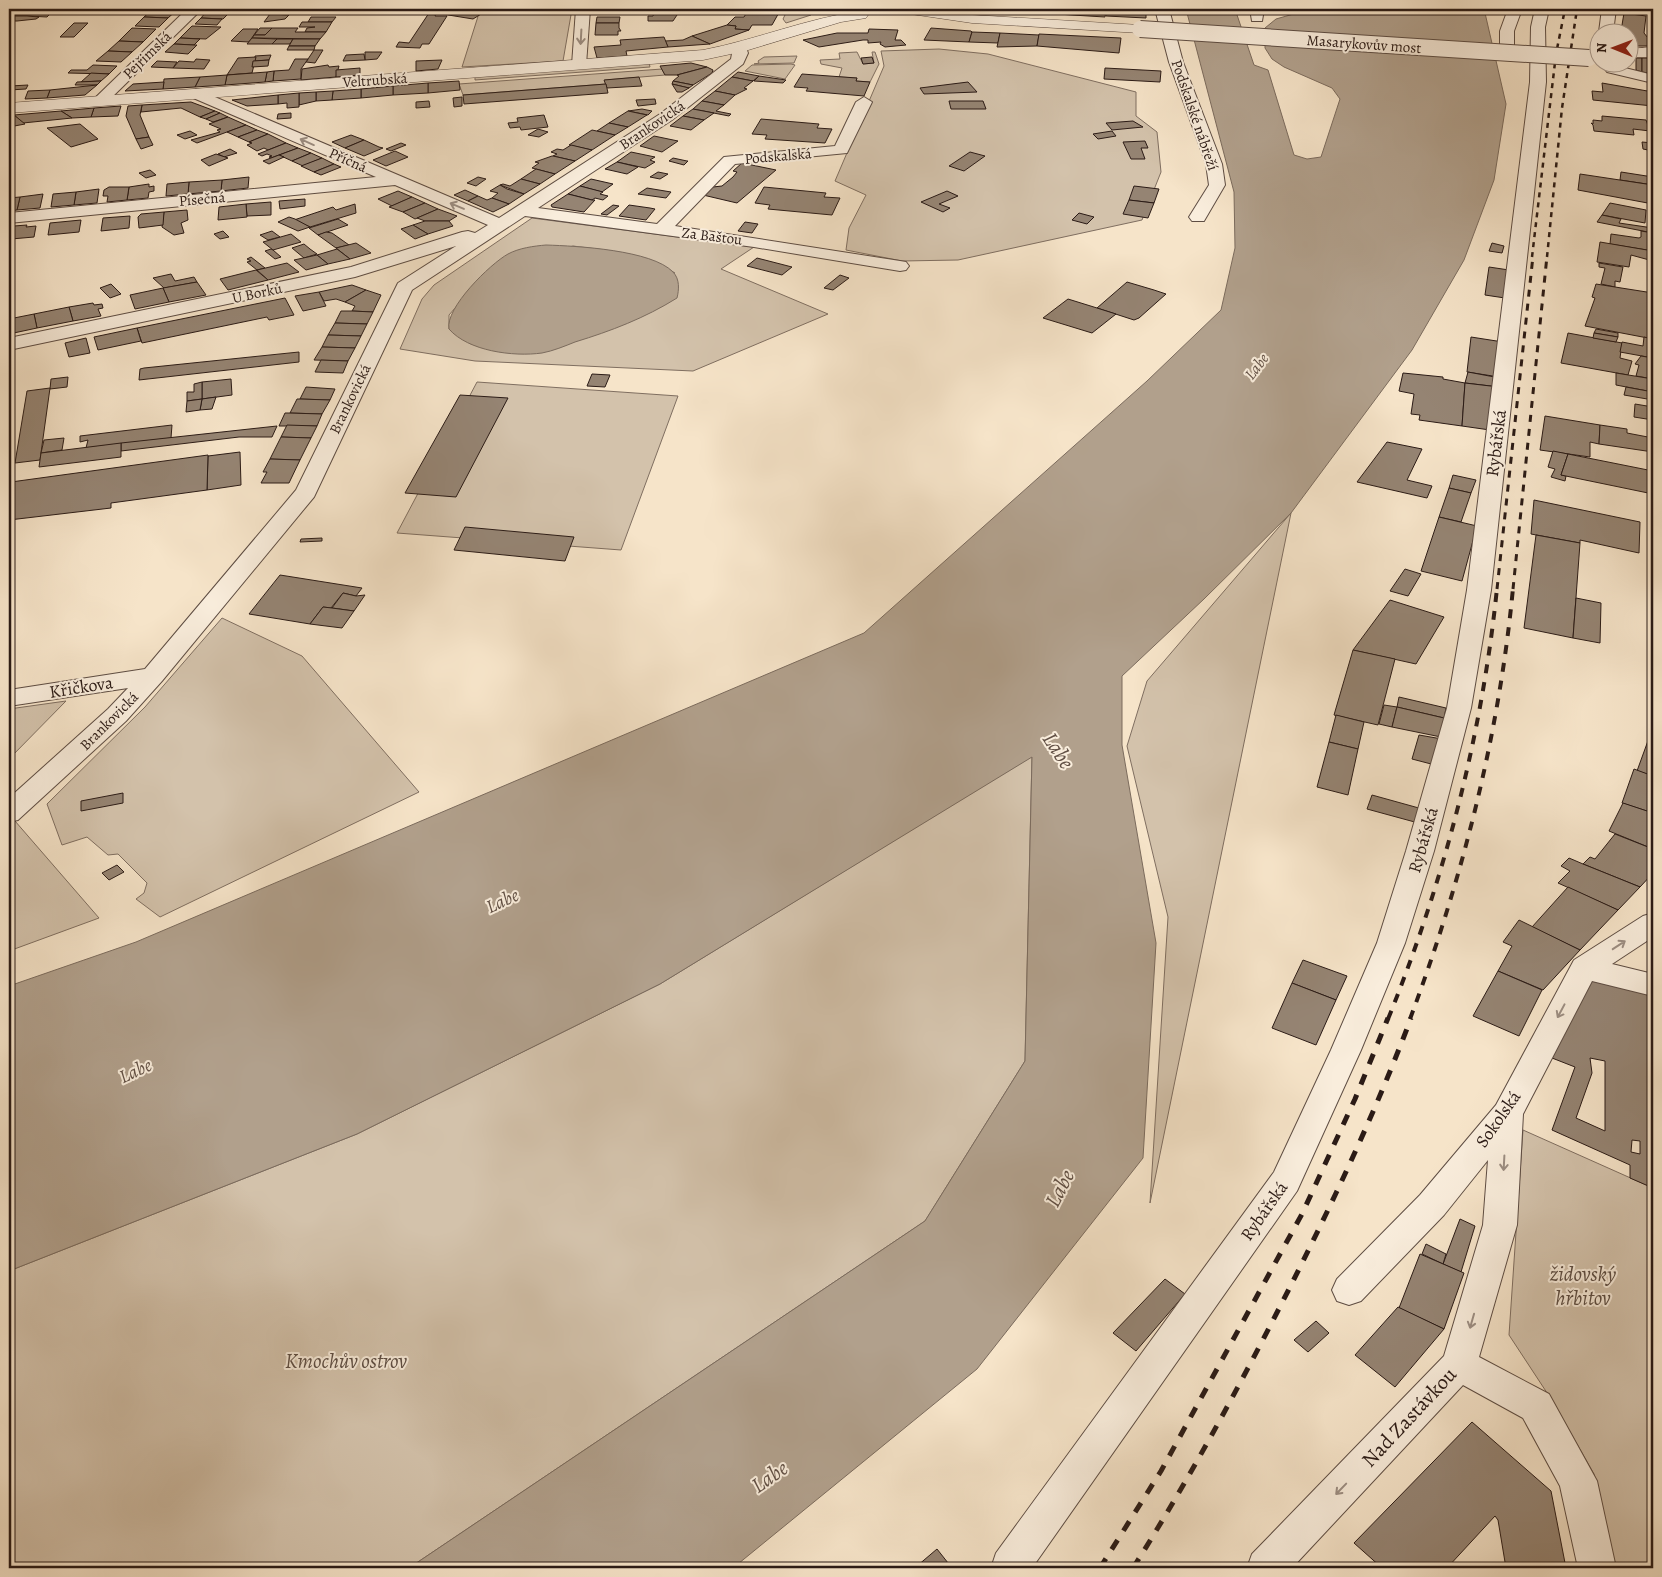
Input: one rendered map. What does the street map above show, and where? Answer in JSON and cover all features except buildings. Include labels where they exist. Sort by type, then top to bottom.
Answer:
[{"type":"street","name":"Pejřimská","points":[[100,101],[195,9]]},
{"type":"street","points":[[579,65],[583,9]]},
{"type":"street","points":[[740,48],[820,16],[831,9],[842,13],[879,13]]},
{"type":"street","name":"Podskalské nábřeží","points":[[1162,9],[1176,62],[1214,164],[1217,185],[1198,217]]},
{"type":"street","points":[[1507,50],[1507,31],[1515,9]]},
{"type":"street","name":"Rybářská","points":[[1010,1567],[1286,1181],[1346,1050],[1391,943],[1420,851],[1459,708],[1479,590],[1538,82],[1538,27],[1542,9]]},
{"type":"street","points":[[1607,22],[1609,9]]},
{"type":"street","points":[[740,48],[839,18],[879,13]]},
{"type":"street","name":"Masarykovův most","points":[[879,13],[1507,50],[1590,58]]},
{"type":"street","name":"Veltrubská","points":[[9,108],[696,56],[740,48]]},
{"type":"street","name":"Brankovická","points":[[9,813],[117,715],[153,676],[306,492],[404,287],[524,211],[666,117],[738,61],[741,53],[740,48]]},
{"type":"street","points":[[1640,53],[1653,52]]},
{"type":"street","points":[[1621,72],[1653,79]]},
{"type":"street","name":"Příčná","points":[[196,94],[502,225]]},
{"type":"street","name":"Podskalská","points":[[661,230],[730,160],[841,150],[864,102]]},
{"type":"street","name":"Písečná","points":[[9,218],[395,180]]},
{"type":"street","name":"Za Baštou","points":[[524,211],[763,243],[900,266]]},
{"type":"street","name":"U Borků","points":[[9,344],[355,272],[502,225]]},
{"type":"street","points":[[355,272],[404,287]]},
{"type":"street","name":"Křičkova","points":[[9,698],[153,676]]},
{"type":"street","name":"Sokolská","points":[[1350,1290],[1432,1206],[1507,1114],[1584,968],[1653,923]]},
{"type":"street","points":[[1584,968],[1653,985]]},
{"type":"street","name":"Nad Zastávkou","points":[[1266,1568],[1459,1365],[1500,1225],[1507,1114]]},
{"type":"street","points":[[1459,1365],[1536,1406],[1578,1481],[1597,1568]]},
{"type":"green space","points":[[572,9],[563,61],[462,67],[480,10]]},
{"type":"green space","points":[[788,9],[804,9],[811,15],[786,23],[783,19]]},
{"type":"green space","points":[[939,49],[988,54],[1136,92],[1136,116],[1157,132],[1161,172],[1142,220],[958,260],[902,261],[846,250],[849,228],[866,195],[835,181],[884,66],[881,51]]},
{"type":"green space","points":[[857,52],[863,64],[874,63],[872,52],[875,52],[879,64],[870,82],[856,81],[857,78],[839,77],[842,68],[821,64],[820,60],[840,59],[839,53]]},
{"type":"green space","points":[[797,56],[794,63],[754,64],[759,63],[758,61],[764,57]]},
{"type":"green space","points":[[649,63],[650,67],[475,80],[475,76]]},
{"type":"green space","points":[[752,65],[795,65],[785,79],[745,71]]},
{"type":"green space","points":[[662,69],[665,75],[605,80],[606,84],[463,95],[459,84]]},
{"type":"green space","points":[[532,218],[754,247],[721,269],[828,314],[693,371],[475,361],[400,349],[422,299],[434,285]],"holes":[[[573,246],[613,251],[638,257],[663,266],[675,273],[526,353],[493,350],[471,344],[449,329],[449,315],[488,270]]]},
{"type":"green space","points":[[477,382],[678,396],[621,550],[397,533]]},
{"type":"green space","points":[[1291,513],[1150,1203],[1168,917],[1127,746],[1147,681]]},
{"type":"green space","points":[[222,618],[302,656],[419,792],[160,917],[136,899],[144,893],[147,883],[118,854],[108,855],[87,837],[62,845],[47,804],[145,707]]},
{"type":"green space","points":[[66,701],[9,759],[9,709]]},
{"type":"green space","name":"Kmochův ostrov","points":[[1032,756],[1025,1061],[925,1221],[409,1568],[9,1568],[9,1271],[357,1134],[660,984]]},
{"type":"green space","points":[[15,821],[99,918],[9,951],[9,825]]},
{"type":"green space","name":"židovský hřbitov","points":[[1523,1130],[1653,1188],[1653,1568],[1616,1568],[1594,1474],[1553,1402],[1509,1335]]},
{"type":"water","name":"Labe","points":[[1186,9],[1235,9],[1254,65],[1268,70],[1294,155],[1307,159],[1321,157],[1340,99],[1332,88],[1284,67],[1272,59],[1265,48],[1265,28],[1276,19],[1311,9],[1491,9],[1485,13],[1506,104],[1494,180],[1464,260],[1412,350],[1291,513],[1204,599],[1122,676],[1122,745],[1156,943],[1143,1158],[977,1369],[733,1568],[409,1568],[925,1221],[1025,1061],[1032,757],[660,984],[357,1134],[9,1271],[9,986],[136,942],[864,633],[1147,381],[1221,310],[1235,248],[1234,192]]},
{"type":"water","points":[[546,245],[613,251],[649,259],[673,272],[677,278],[677,298],[653,312],[628,323],[542,353],[518,354],[492,351],[467,343],[449,329],[454,310],[461,299],[470,287],[500,259],[512,252]]},
{"type":"railway","points":[[1532,257],[1556,54],[1565,9]]},
{"type":"railway","points":[[1547,257],[1562,108],[1577,9]]},
{"type":"railway","points":[[1497,589],[1533,256]]},
{"type":"railway","points":[[1513,589],[1547,256]]},
{"type":"railway","points":[[1388,1019],[1427,914],[1458,807],[1482,698],[1497,588]]},
{"type":"railway","points":[[1410,1019],[1446,914],[1476,807],[1498,698],[1513,588]]},
{"type":"railway","points":[[1100,1568],[1161,1471],[1302,1214],[1355,1099],[1388,1018]]},
{"type":"railway","points":[[1133,1568],[1175,1500],[1214,1431],[1288,1291],[1353,1156],[1411,1018]]}]
